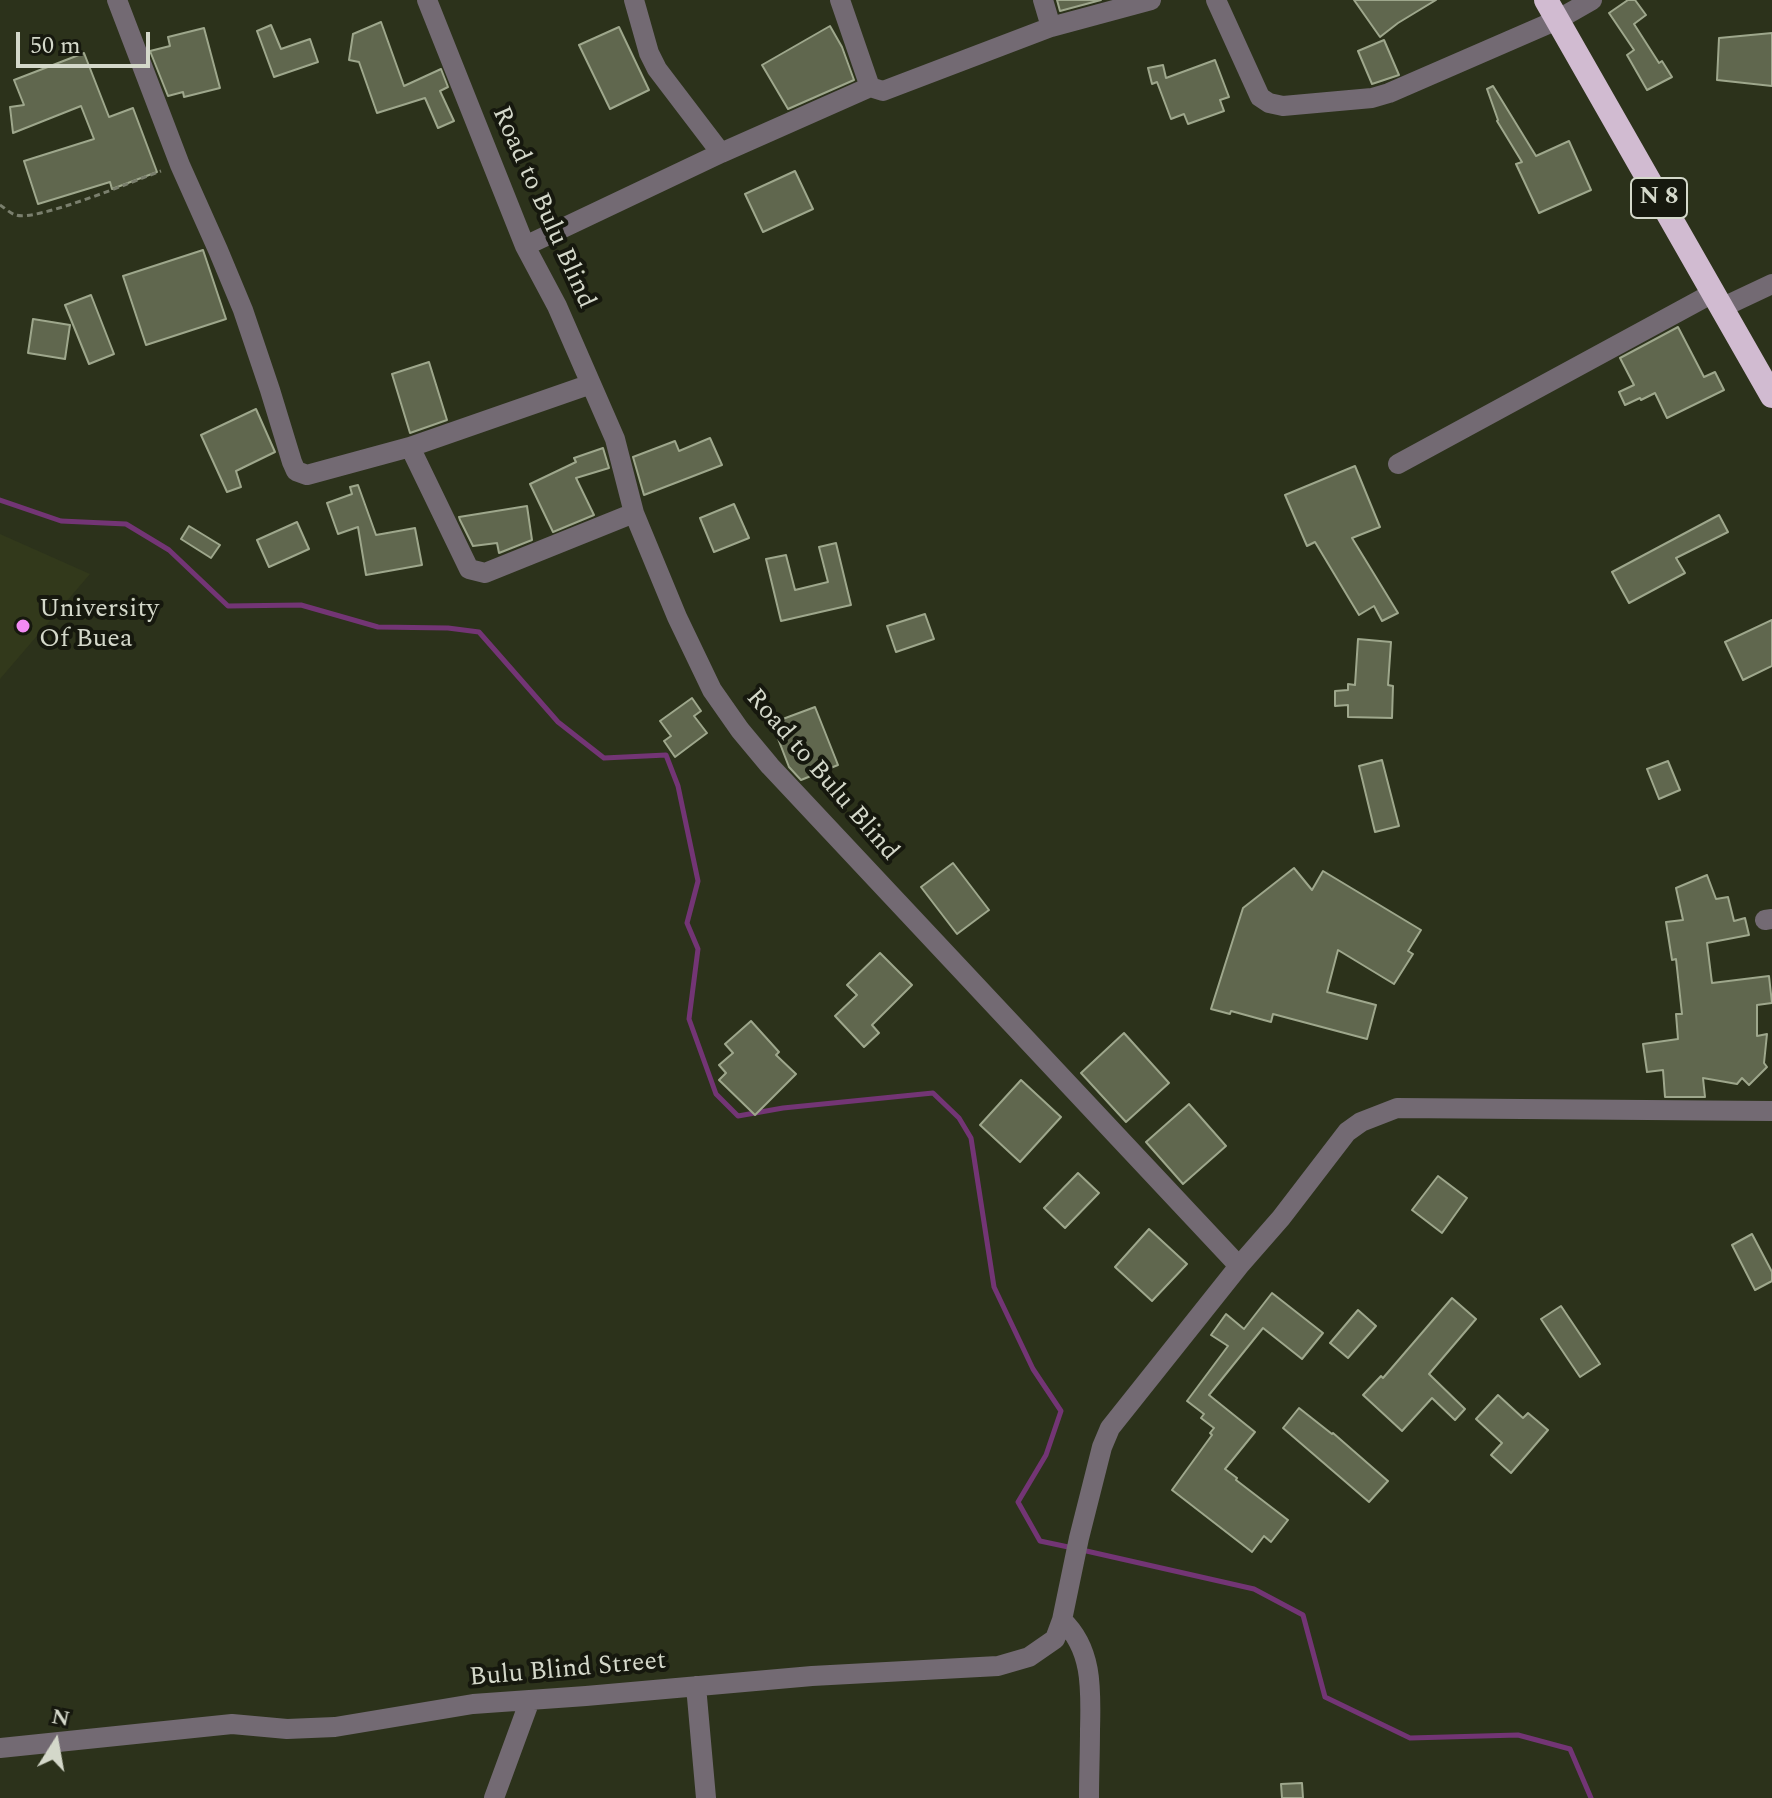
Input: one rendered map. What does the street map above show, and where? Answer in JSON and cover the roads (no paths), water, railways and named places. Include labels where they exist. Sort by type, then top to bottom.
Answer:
[{"type":"highway","name":"N 8","points":[[1552,10],[1772,396]]},
{"type":"street","points":[[117,0],[180,165],[243,310],[296,471],[307,475],[410,447],[591,384]]},
{"type":"street","name":"Road to Bulu Blind","points":[[427,0],[525,246],[557,306],[615,439],[634,513],[707,681],[740,730],[791,789],[1239,1266]]},
{"type":"street","points":[[634,0],[649,53],[657,69],[721,153]]},
{"type":"street","points":[[840,0],[870,87]]},
{"type":"street","points":[[1043,0],[1051,27]]},
{"type":"street","points":[[525,246],[721,153],[870,87],[883,91],[1051,27],[1151,0]]},
{"type":"street","points":[[1216,0],[1260,97],[1283,106],[1372,98],[1389,93],[1552,10],[1592,0]]},
{"type":"street","points":[[1398,464],[1717,300],[1772,284]]},
{"type":"street","points":[[410,447],[469,569],[476,572],[485,573],[634,513]]},
{"type":"street","name":"Bulu Blind Street","points":[[0,1748],[232,1724],[287,1729],[335,1727],[473,1704],[812,1676],[998,1666],[1029,1657],[1055,1639],[1062,1620],[1079,1538],[1102,1447],[1110,1428],[1347,1132],[1361,1122],[1397,1108],[1772,1111]]},
{"type":"street","points":[[1062,1620],[1074,1630],[1078,1639],[1086,1658],[1091,1687],[1089,1798]]},
{"type":"street","points":[[696,1686],[706,1798]]},
{"type":"street","points":[[494,1798],[530,1700]]},
{"type":"waterway","points":[[0,500],[61,521],[126,524],[169,550],[228,606],[301,605],[378,627],[448,628],[479,632],[558,722],[604,758],[666,755],[678,786],[698,881],[687,923],[698,949],[689,1019],[716,1094],[738,1116],[783,1108],[933,1093],[959,1118],[971,1138],[994,1287],[1033,1369],[1061,1411],[1046,1455],[1018,1502],[1040,1541],[1073,1548]]},
{"type":"waterway","points":[[1082,1550],[1254,1589],[1303,1615],[1325,1697],[1410,1738],[1518,1735],[1570,1749],[1591,1798]]},
{"type":"place","name":"University Of Buea","points":[[23,626]]}]
